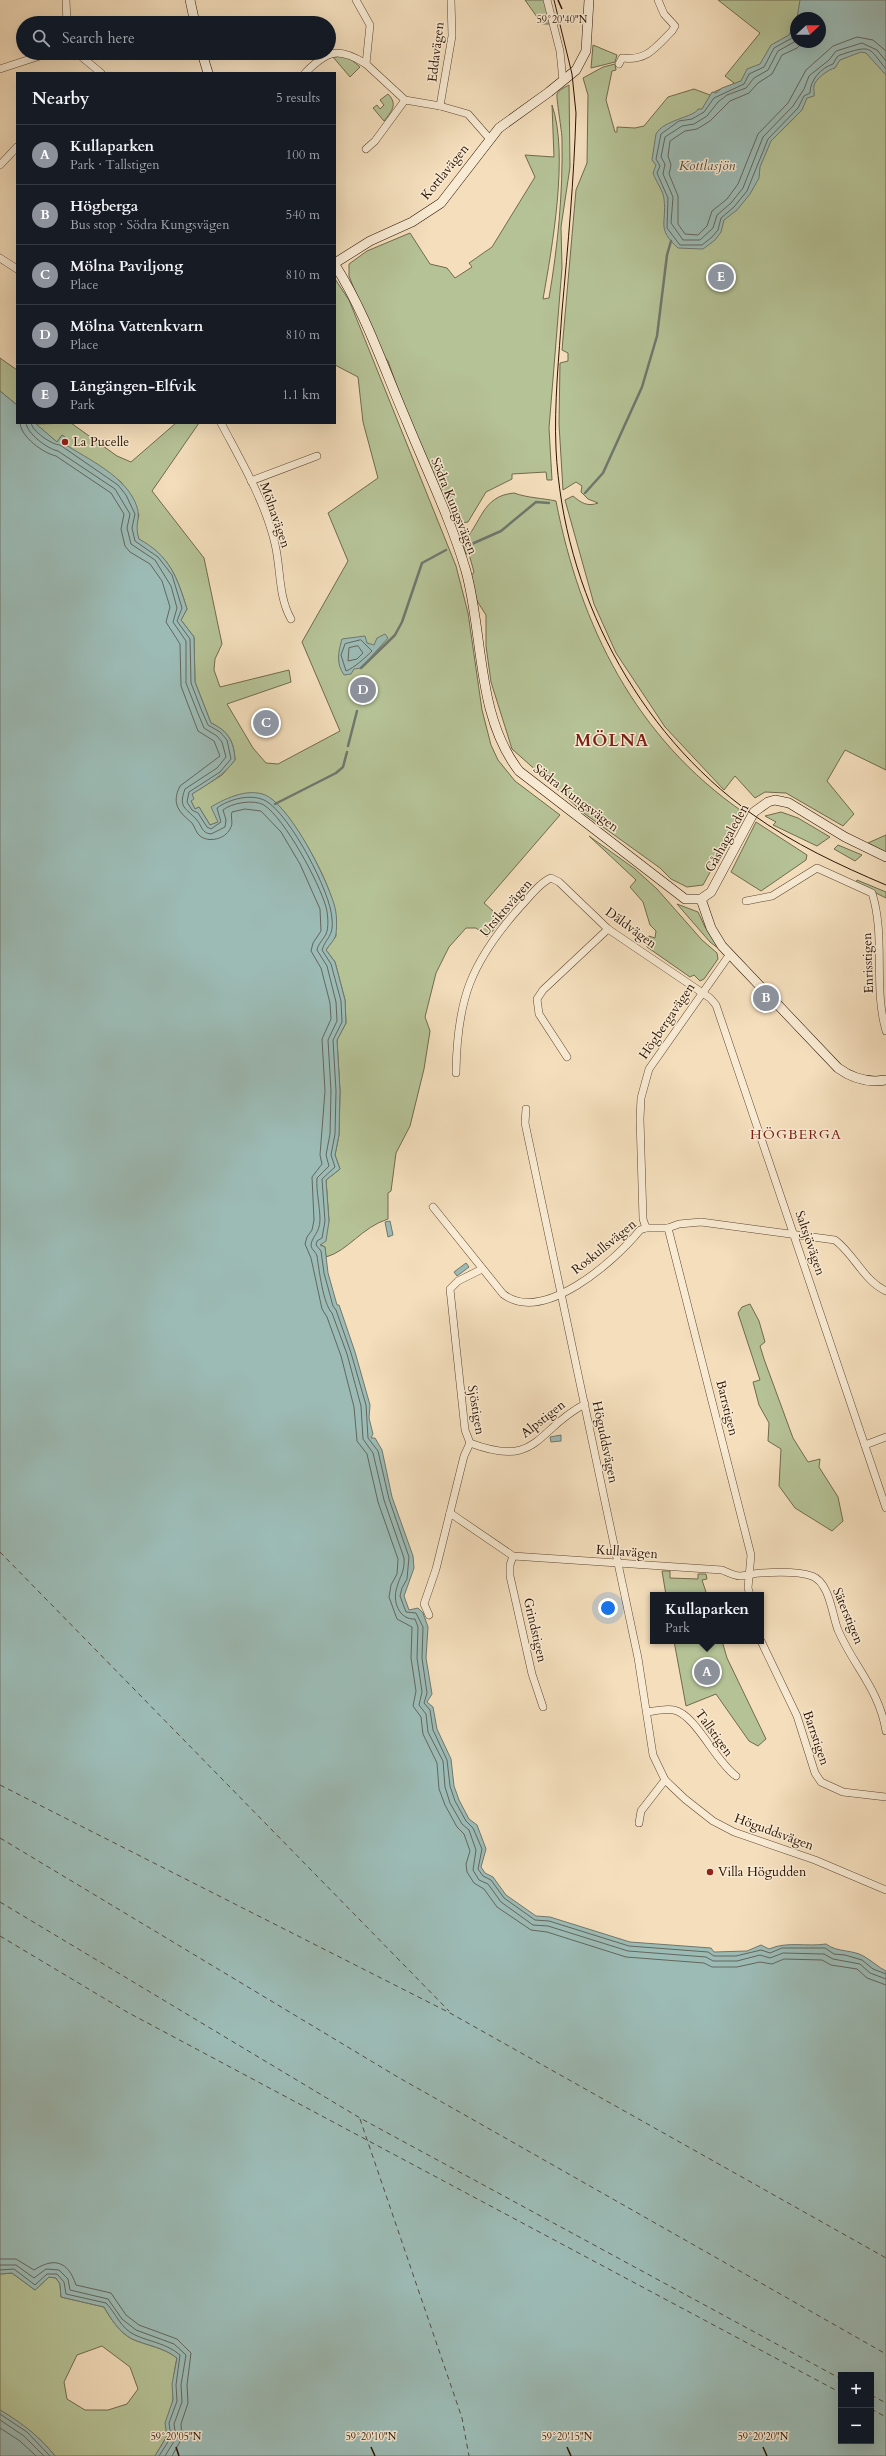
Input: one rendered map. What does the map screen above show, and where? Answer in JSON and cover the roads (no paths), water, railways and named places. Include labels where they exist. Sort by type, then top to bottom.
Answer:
[{"type":"main road","points":[[190,0],[193,16]]},
{"type":"main road","name":"Kottlavägen","points":[[336,263],[370,241],[419,218],[441,203],[489,138],[512,117],[563,81],[580,64],[586,51],[589,0]]},
{"type":"main road","points":[[204,60],[208,72]]},
{"type":"main road","name":"Södra Kungsvägen","points":[[336,266],[365,320],[462,558],[474,605],[492,717],[510,760],[519,771],[538,788],[628,854],[675,893],[685,899],[701,899]]},
{"type":"main road","name":"Gåshagaleden","points":[[701,899],[710,892],[716,884],[754,812],[763,804],[775,800],[789,802],[845,837],[886,857]]},
{"type":"main road","points":[[701,899],[716,936],[730,954],[838,1068],[861,1080],[875,1082],[886,1080]]},
{"type":"street","points":[[66,0],[67,16]]},
{"type":"street","points":[[356,0],[370,25],[366,64]]},
{"type":"street","name":"Eddavägen","points":[[440,106],[452,36],[451,0]]},
{"type":"street","points":[[547,0],[560,51],[563,81]]},
{"type":"street","points":[[619,64],[622,58],[630,61],[644,57],[672,31],[675,26],[664,14],[658,0]]},
{"type":"street","points":[[336,52],[353,56],[366,64],[405,100],[440,106],[468,114],[489,138]]},
{"type":"street","points":[[0,69],[28,60]]},
{"type":"street","points":[[85,60],[100,72]]},
{"type":"street","points":[[305,72],[319,60]]},
{"type":"street","points":[[366,149],[375,141],[405,100]]},
{"type":"street","points":[[0,165],[16,148]]},
{"type":"street","points":[[0,258],[16,268]]},
{"type":"street","name":"Mölnavägen","points":[[222,424],[251,481],[275,544],[284,607],[291,619]]},
{"type":"street","points":[[251,481],[317,456]]},
{"type":"street","name":"Enrisstigen","points":[[746,901],[772,896],[817,868],[872,893],[878,923],[880,993],[886,1031]]},
{"type":"street","name":"Däldvägen","points":[[551,878],[559,882],[608,929],[702,992]]},
{"type":"street","name":"Utsiktsvägen","points":[[456,1073],[457,1034],[466,990],[473,974],[495,935],[551,878]]},
{"type":"street","points":[[567,1057],[539,1014],[537,999],[543,990],[608,929]]},
{"type":"street","name":"Högbergavägen","points":[[646,1228],[642,1218],[640,1119],[644,1084],[658,1054],[730,954]]},
{"type":"street","name":"Saltsjövägen","points":[[702,992],[716,1005],[886,1508]]},
{"type":"street","name":"Höguddsvägen","points":[[526,1109],[525,1123],[563,1295],[618,1563],[647,1712],[653,1755],[665,1780],[696,1808],[734,1832],[815,1860],[886,1890]]},
{"type":"street","name":"Roskullsvägen","points":[[433,1207],[482,1269],[510,1299],[531,1302],[563,1295],[609,1261],[640,1230],[646,1228],[668,1228],[679,1224],[701,1222],[795,1236],[835,1240],[844,1247],[873,1283],[886,1291]]},
{"type":"street","name":"Barrstigen","points":[[668,1228],[752,1555],[750,1592]]},
{"type":"street","name":"Sjöstigen","points":[[430,1615],[424,1604],[436,1569],[464,1456],[470,1442],[464,1423],[450,1289],[458,1281],[482,1269]]},
{"type":"street","name":"Alpstigen","points":[[470,1442],[505,1453],[522,1450],[536,1443],[576,1409],[585,1404]]},
{"type":"street","points":[[865,1445],[886,1437]]},
{"type":"street","points":[[450,1513],[513,1556]]},
{"type":"street","name":"Kullavägen","points":[[513,1556],[722,1570],[739,1576],[750,1574],[804,1574],[815,1577]]},
{"type":"street","name":"Grindstigen","points":[[513,1556],[510,1565],[510,1576],[532,1674],[543,1707]]},
{"type":"street","name":"Säterstigen","points":[[815,1577],[821,1584],[828,1598],[845,1642],[870,1683],[879,1704],[886,1731]]},
{"type":"street","name":"Barrstigen","points":[[761,1644],[797,1716],[815,1773],[821,1782],[843,1792],[886,1797]]},
{"type":"street","name":"Tallstigen","points":[[647,1712],[673,1709],[685,1714],[725,1769],[736,1776]]},
{"type":"street","points":[[639,1823],[641,1811],[665,1780]]},
{"type":"water","name":"Kottlasjön","points":[[800,0],[886,0],[886,75],[866,53],[861,52],[840,60],[835,68],[826,72],[817,80],[814,87],[814,96],[807,98],[802,110],[771,141],[760,167],[759,178],[750,194],[737,210],[724,220],[721,232],[715,240],[703,249],[678,248],[671,241],[665,230],[665,207],[663,196],[653,173],[656,165],[652,160],[656,134],[665,125],[696,112],[698,109],[702,109],[712,92],[716,93],[722,88],[741,81],[747,69],[760,64],[771,45],[790,33],[790,48],[826,48],[826,12],[798,12]]},
{"type":"water","points":[[0,391],[16,404],[16,424],[36,424],[57,442],[62,435],[66,438],[63,443],[105,469],[125,486],[137,507],[137,529],[139,539],[150,546],[165,560],[176,577],[187,609],[181,620],[194,637],[195,682],[211,723],[222,729],[229,737],[233,747],[235,760],[221,775],[192,794],[194,799],[191,801],[195,809],[199,807],[210,825],[218,822],[211,807],[224,800],[239,794],[247,793],[262,794],[269,797],[279,805],[308,846],[324,877],[334,904],[336,911],[336,934],[326,950],[335,962],[345,1000],[346,1023],[337,1040],[340,1091],[339,1135],[335,1155],[340,1169],[326,1180],[329,1221],[326,1241],[320,1245],[325,1247],[328,1273],[337,1305],[339,1305],[355,1352],[370,1405],[369,1418],[373,1434],[371,1438],[375,1438],[382,1450],[392,1497],[413,1556],[414,1568],[404,1596],[409,1610],[418,1608],[423,1613],[428,1627],[426,1658],[432,1694],[427,1702],[433,1707],[437,1729],[451,1759],[454,1786],[459,1800],[469,1819],[477,1825],[486,1849],[481,1867],[485,1873],[493,1877],[506,1895],[536,1916],[550,1917],[630,1942],[711,1948],[714,1952],[747,1951],[761,1945],[769,1949],[783,1945],[826,1944],[835,1949],[856,1953],[886,1971],[886,2456],[155,2456],[167,2436],[165,2423],[173,2400],[172,2384],[177,2358],[166,2351],[127,2336],[116,2325],[104,2307],[61,2297],[60,2284],[56,2278],[49,2277],[35,2290],[12,2273],[0,2274]]},
{"type":"water","points":[[385,634],[388,638],[361,668],[354,669],[351,674],[344,675],[341,671],[338,658],[342,639],[365,636],[367,643],[374,645],[377,638]]},
{"type":"water","points":[[390,1221],[393,1235],[388,1237],[385,1222]]},
{"type":"water","points":[[466,1263],[469,1267],[457,1276],[454,1272]]},
{"type":"water","points":[[561,1435],[561,1441],[551,1442],[550,1437]]},
{"type":"water","points":[[0,2410],[30,2430],[55,2456],[0,2456]]},
{"type":"waterway","points":[[585,493],[603,473],[642,387],[657,336],[667,255],[671,241]]},
{"type":"waterway","points":[[465,547],[501,531],[536,502],[549,503]]},
{"type":"waterway","points":[[361,668],[395,635],[402,622],[422,563],[446,550]]},
{"type":"waterway","points":[[348,746],[357,711]]},
{"type":"waterway","points":[[275,804],[336,773],[343,767],[347,752]]},
{"type":"tram line","points":[[554,0],[572,74],[576,113],[569,237],[557,380],[556,449],[562,502],[573,554],[591,605],[613,654],[641,699],[673,742],[711,780],[752,814],[784,835],[834,862],[886,885]]},
{"type":"place","name":"Långängen-Elfvik","points":[[721,277]]},
{"type":"place","name":"La Pucelle","points":[[65,442]]},
{"type":"place","name":"Mölna Vattenkvarn","points":[[363,690]]},
{"type":"place","name":"Mölna Paviljong","points":[[266,723]]},
{"type":"place","name":"Högberga","points":[[766,998]]},
{"type":"place","name":"Kullaparken","points":[[707,1672]]},
{"type":"place","name":"Villa Högudden","points":[[710,1872]]},
{"type":"district","name":"MÖLNA","points":[[612,740]]},
{"type":"district","name":"HÖGBERGA","points":[[796,1134]]}]
